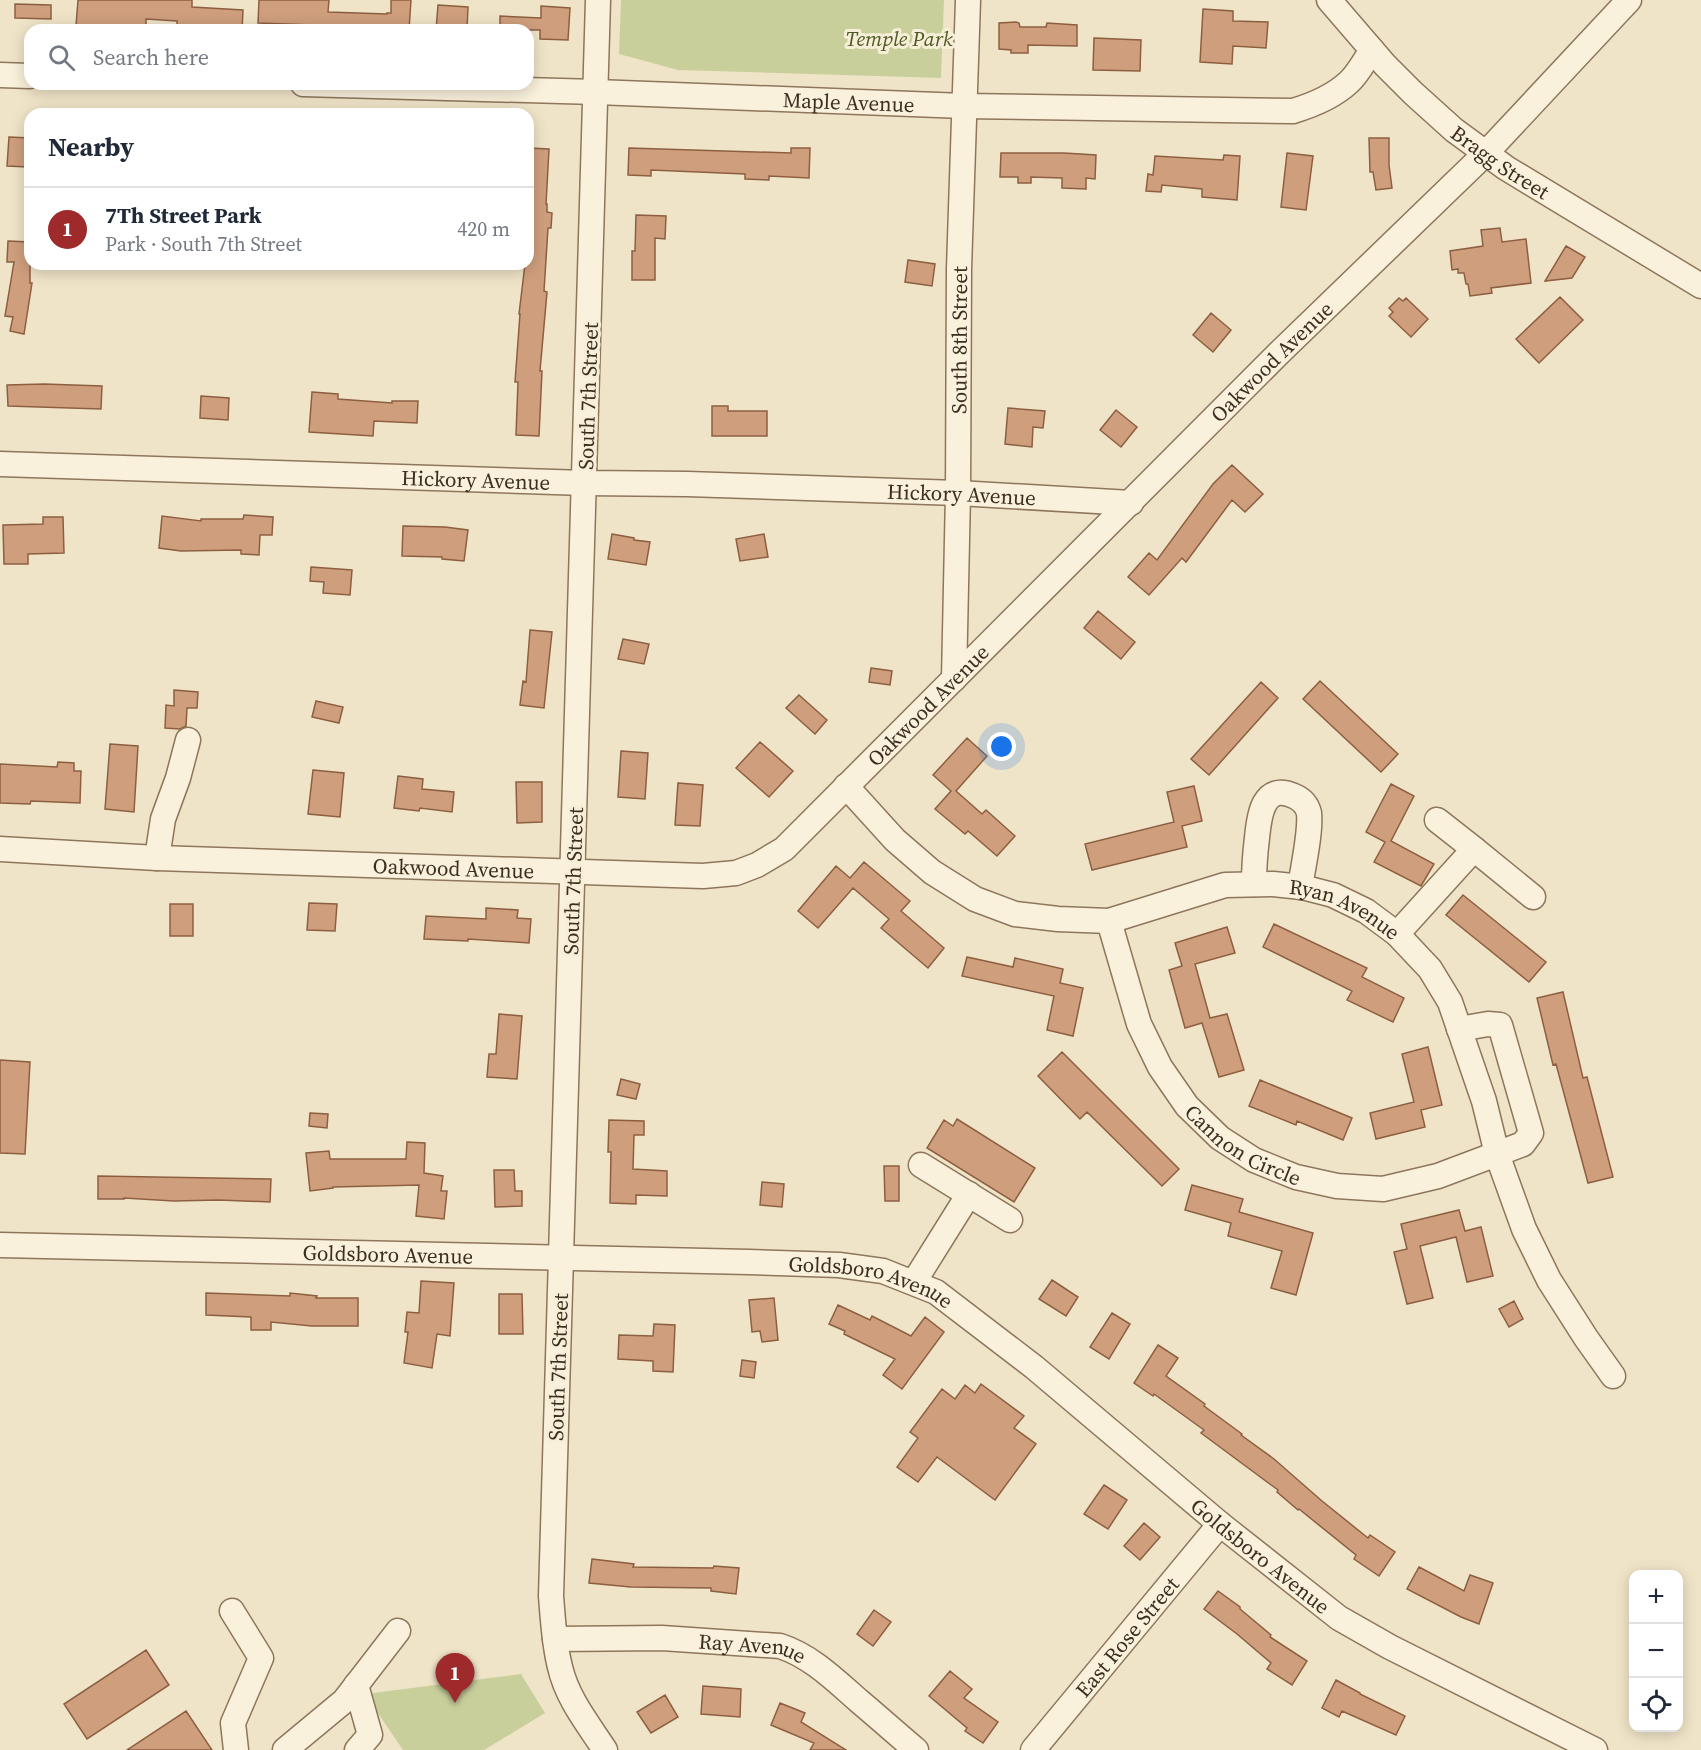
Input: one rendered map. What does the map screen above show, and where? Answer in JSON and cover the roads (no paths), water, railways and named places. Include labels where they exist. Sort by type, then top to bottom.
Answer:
[{"type":"street","name":"South 7th Street","points":[[598,0],[552,1596],[560,1669],[584,1722],[605,1750]]},
{"type":"street","name":"South 8th Street","points":[[954,679],[959,268],[968,0]]},
{"type":"street","name":"Oakwood Avenue","points":[[0,849],[157,858],[702,876],[736,873],[757,865],[784,849],[1278,354],[1486,153],[1629,0]]},
{"type":"street","name":"Bragg Street","points":[[1337,5],[1372,50],[1413,93],[1454,130],[1506,168],[1701,286]]},
{"type":"street","name":"Maple Avenue","points":[[523,90],[964,106],[1293,111],[1313,105],[1351,81],[1372,50]]},
{"type":"street","points":[[0,75],[24,76]]},
{"type":"street","name":"Hickory Avenue","points":[[0,464],[958,493],[1131,503]]},
{"type":"street","points":[[157,858],[163,819],[178,778],[188,740]]},
{"type":"street","name":"Ryan Avenue","points":[[846,786],[895,840],[932,872],[975,899],[1015,914],[1109,921],[1226,885],[1273,884],[1300,887],[1333,895],[1366,911],[1397,934],[1430,969],[1450,1002],[1484,1101],[1497,1155],[1524,1229],[1549,1280],[1613,1376]]},
{"type":"street","points":[[1254,885],[1254,862],[1261,810],[1272,795],[1287,793],[1298,798],[1309,811],[1300,887]]},
{"type":"street","points":[[1437,820],[1533,897]]},
{"type":"street","points":[[1397,934],[1474,849]]},
{"type":"street","name":"Cannon Circle","points":[[1109,921],[1139,1024],[1160,1066],[1187,1107],[1220,1138],[1254,1160],[1296,1177],[1337,1186],[1383,1189],[1438,1176],[1523,1144],[1531,1132],[1500,1025],[1488,1024],[1459,1029]]},
{"type":"street","points":[[921,1165],[1010,1220]]},
{"type":"street","points":[[914,1282],[969,1194]]},
{"type":"street","name":"Goldsboro Avenue","points":[[0,1245],[839,1265],[884,1271],[936,1292],[964,1311],[1220,1524],[1339,1618],[1390,1647],[1595,1750]]},
{"type":"street","name":"East Rose Street","points":[[1033,1750],[1220,1524]]},
{"type":"street","points":[[231,1611],[261,1658],[233,1723],[236,1750]]},
{"type":"street","points":[[285,1750],[344,1701],[398,1630]]},
{"type":"street","name":"Ray Avenue","points":[[555,1639],[662,1638],[780,1646],[795,1651],[811,1661],[916,1750]]},
{"type":"street","points":[[356,1685],[370,1735],[357,1750]]},
{"type":"place","name":"7Th Street Park","points":[[455,1703]]},
{"type":"park label","name":"Temple Park","points":[[899,38]]}]
